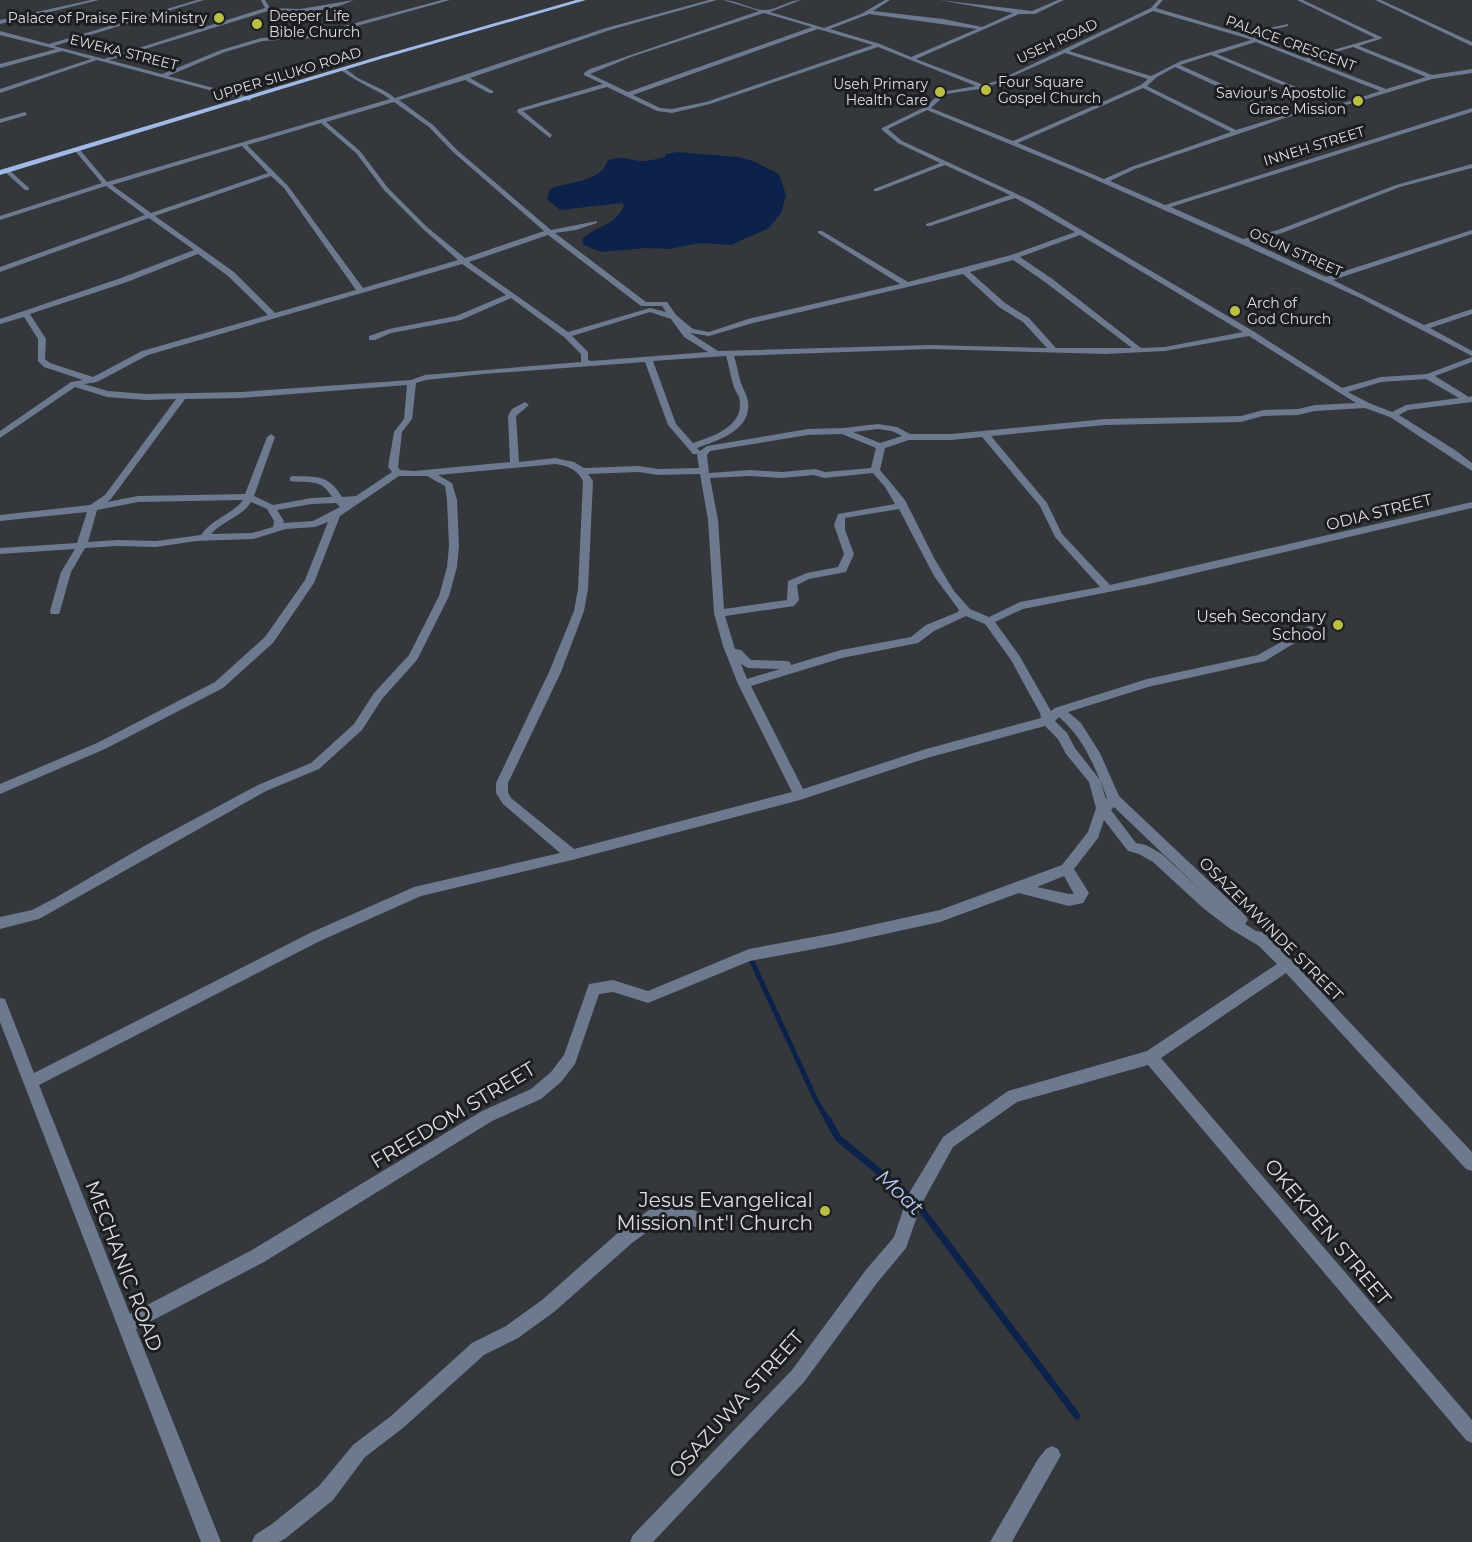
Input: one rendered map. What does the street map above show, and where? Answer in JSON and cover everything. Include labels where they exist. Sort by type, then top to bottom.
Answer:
[{"type":"main road","name":"UPPER SILUKO ROAD","points":[[0,166],[566,0]]},
{"type":"main road","name":"UPPER SILUKO ROAD","points":[[4,172],[343,69],[583,0]]},
{"type":"street","points":[[0,22],[97,0]]},
{"type":"street","points":[[50,45],[202,0]]},
{"type":"street","points":[[263,0],[268,9]]},
{"type":"street","points":[[106,60],[268,9],[300,12],[352,0]]},
{"type":"street","points":[[164,75],[223,51],[263,39],[314,36],[448,0]]},
{"type":"street","points":[[0,218],[105,183],[396,100],[577,38],[659,13],[715,0]]},
{"type":"street","points":[[725,0],[878,45],[984,87]]},
{"type":"street","points":[[799,0],[629,56],[586,74],[659,110],[672,111],[732,95],[878,45]]},
{"type":"street","points":[[629,94],[867,12],[888,0]]},
{"type":"street","points":[[941,0],[1033,13],[1062,0]]},
{"type":"street","name":"USEH ROAD","points":[[945,163],[900,142],[884,129],[927,108],[944,93],[984,87],[1153,9],[1161,0]]},
{"type":"street","points":[[1299,0],[1380,38],[1306,59]]},
{"type":"street","points":[[1377,0],[1472,44]]},
{"type":"street","name":"PALACE CRESCENT","points":[[1153,9],[1248,37],[1385,92]]},
{"type":"street","points":[[867,12],[983,28]]},
{"type":"street","points":[[911,59],[1018,12]]},
{"type":"street","points":[[1248,37],[1256,32],[1286,25]]},
{"type":"street","name":"EWEKA STREET","points":[[0,33],[241,96]]},
{"type":"street","points":[[0,41],[16,37]]},
{"type":"street","points":[[1013,143],[1143,86],[1151,78],[1176,65],[1256,40]]},
{"type":"street","points":[[1355,46],[1431,77]]},
{"type":"street","points":[[0,66],[64,49]]},
{"type":"street","points":[[1065,51],[1151,78]]},
{"type":"street","points":[[1210,53],[1300,91]]},
{"type":"street","points":[[0,91],[98,58]]},
{"type":"street","points":[[1176,65],[1287,117]]},
{"type":"street","points":[[343,69],[396,100],[431,126],[456,151],[549,232],[644,304],[664,304],[687,335],[716,354]]},
{"type":"street","points":[[1105,181],[1133,168],[1236,132],[1385,92],[1431,77],[1472,71]]},
{"type":"street","points":[[465,78],[491,92]]},
{"type":"street","points":[[550,136],[520,110],[607,85]]},
{"type":"street","points":[[1143,86],[1236,132]]},
{"type":"street","points":[[241,96],[250,99]]},
{"type":"street","name":"OSUN STREET","points":[[927,108],[1105,181],[1242,241],[1425,327],[1472,354]]},
{"type":"street","name":"INNEH STREET","points":[[1164,207],[1472,110]]},
{"type":"street","points":[[0,121],[25,114]]},
{"type":"street","points":[[323,122],[358,152],[386,189],[462,260],[567,335],[585,354],[601,363]]},
{"type":"street","points":[[243,145],[286,187],[361,291]]},
{"type":"street","points":[[78,151],[105,183],[231,274],[273,316]]},
{"type":"street","points":[[876,190],[945,163],[1017,195],[1250,333],[1341,391],[1366,405],[1393,415],[1452,452],[1472,468]]},
{"type":"street","points":[[1242,241],[1280,232],[1398,186],[1472,166]]},
{"type":"street","points":[[4,172],[27,189]]},
{"type":"street","points":[[0,270],[273,173]]},
{"type":"street","points":[[928,225],[1017,195]]},
{"type":"street","points":[[0,435],[74,384],[94,380],[145,353],[502,249],[549,232],[576,228],[595,222]]},
{"type":"street","points":[[820,232],[906,284]]},
{"type":"street","points":[[567,335],[651,310],[674,317],[691,331],[718,333],[751,321],[965,271],[1014,257],[1081,232]]},
{"type":"street","points":[[1326,279],[1472,232]]},
{"type":"street","points":[[0,322],[124,280],[199,251]]},
{"type":"street","points":[[1014,257],[1139,350]]},
{"type":"street","points":[[965,271],[1002,304],[1026,320],[1054,351]]},
{"type":"street","points":[[372,338],[389,331],[458,318],[510,296]]},
{"type":"street","points":[[1425,327],[1472,311]]},
{"type":"street","points":[[25,313],[43,337],[45,345],[41,359],[47,365],[94,380]]},
{"type":"street","points":[[74,384],[107,394],[146,397],[241,396],[412,382],[447,376],[588,363],[729,353],[930,346],[1054,351],[1139,350],[1165,349],[1250,333]]},
{"type":"street","points":[[691,447],[722,436],[735,427],[744,412],[743,398],[732,370],[729,353]]},
{"type":"street","points":[[585,354],[584,361],[588,363]]},
{"type":"street","points":[[648,359],[662,396],[665,412],[672,425],[702,459]]},
{"type":"street","points":[[1341,391],[1381,380],[1428,376],[1472,359]]},
{"type":"street","points":[[1428,376],[1469,399]]},
{"type":"street","points":[[412,382],[408,419],[396,440],[393,467],[397,473],[404,475],[555,461],[577,466],[588,481],[579,611],[555,672],[502,783],[502,793],[507,801],[572,855]]},
{"type":"street","points":[[55,610],[66,572],[81,547],[93,508],[108,497],[183,395]]},
{"type":"street","points":[[1393,415],[1406,408],[1469,399]]},
{"type":"street","points":[[515,465],[512,416],[515,411],[525,405]]},
{"type":"street","points":[[843,431],[881,446],[908,436],[951,437],[1105,422],[1241,419],[1263,413],[1366,405]]},
{"type":"street","points":[[800,795],[730,652],[719,613],[713,520],[702,454],[707,449],[808,432],[883,426],[897,428],[908,436]]},
{"type":"street","points":[[985,434],[1044,505],[1058,535],[1108,589]]},
{"type":"street","points":[[204,537],[217,521],[241,510],[250,498],[271,437]]},
{"type":"street","points":[[875,470],[881,446]]},
{"type":"street","points":[[582,471],[639,469],[658,472],[782,475],[815,472],[824,475],[875,470]]},
{"type":"street","points":[[875,470],[900,500],[938,573],[965,611],[989,621],[1015,658],[1046,713],[1047,721],[1063,736],[1070,751],[1094,780],[1132,848],[1143,849],[1156,857],[1189,889],[1243,931],[1262,941]]},
{"type":"street","points":[[0,551],[117,543],[156,544],[204,537],[253,536],[298,524],[315,524],[397,473]]},
{"type":"street","points":[[0,923],[34,915],[262,788],[315,766],[358,727],[378,696],[413,657],[444,596],[452,567],[454,519],[449,485],[435,474],[427,473]]},
{"type":"street","points":[[0,789],[101,746],[219,685],[269,640],[310,581],[339,507],[328,483],[320,478],[293,479]]},
{"type":"street","points":[[0,518],[93,508],[138,499],[250,498],[271,508],[279,521],[278,529]]},
{"type":"street","points":[[719,613],[790,603],[794,600],[792,583],[807,576],[842,570],[849,554],[838,528],[841,516],[894,507],[899,505],[900,500]]},
{"type":"street","name":"ODIA STREET","points":[[989,621],[1020,606],[1293,548],[1472,505]]},
{"type":"street","points":[[271,508],[339,507]]},
{"type":"street","points":[[1084,564],[1118,582],[1130,584]]},
{"type":"street","points":[[744,684],[858,649],[914,640],[923,636],[929,629],[965,611]]},
{"type":"street","points":[[31,1082],[315,937],[419,891],[572,855],[800,795],[926,754],[1047,721],[1059,711],[1147,683],[1261,658],[1311,630]]},
{"type":"street","points":[[730,652],[737,653],[748,664],[757,666],[806,665]]},
{"type":"street","name":"OSAZEMWINDE STREET","points":[[1059,711],[1077,726],[1096,756],[1108,804],[1287,965],[1472,1163]]},
{"type":"street","points":[[1019,887],[1069,900],[1078,899],[1082,893],[1067,869],[1094,834],[1108,804]]},
{"type":"street","name":"FREEDOM STREET","points":[[125,1326],[258,1257],[487,1116],[536,1094],[556,1077],[570,1059],[594,988],[613,986],[648,997],[749,954],[940,916],[1067,869]]},
{"type":"street","name":"OSAZUWA STREET","points":[[640,1542],[798,1376],[871,1277],[900,1242],[914,1201],[948,1142],[1013,1096],[1151,1057],[1287,965]]},
{"type":"street","name":"MECHANIC ROAD","points":[[0,1004],[211,1542]]},
{"type":"street","name":"OKEKPEN STREET","points":[[1151,1057],[1472,1434]]},
{"type":"street","points":[[262,1542],[279,1532],[326,1493],[359,1451],[397,1422],[478,1349],[512,1332],[548,1306],[626,1237],[655,1216],[681,1214],[696,1219]]},
{"type":"street","points":[[1000,1542],[1012,1526],[1052,1455]]},
{"type":"water","points":[[677,152],[738,157],[753,161],[779,174],[786,195],[781,213],[769,228],[731,245],[700,243],[669,249],[646,248],[601,252],[584,245],[582,240],[615,218],[624,206],[622,203],[560,210],[547,199],[550,189],[592,177],[604,168],[607,161],[612,159],[647,161]]},
{"type":"waterway","name":"Moat","points":[[750,957],[817,1102],[829,1122]]},
{"type":"waterway","name":"Moat","points":[[828,1120],[838,1138],[912,1199]]},
{"type":"waterway","name":"Moat","points":[[918,1205],[1077,1416]]},
{"type":"place","name":"Palace of Praise Fire Ministry","points":[[219,18]]},
{"type":"place","name":"Deeper Life Bible Church","points":[[257,24]]},
{"type":"place","name":"Four Square Gospel Church","points":[[986,90]]},
{"type":"place","name":"Useh Primary Health Care","points":[[940,92]]},
{"type":"place","name":"Saviour's Apostolic Grace Mission","points":[[1358,101]]},
{"type":"place","name":"Arch of God Church","points":[[1235,311]]},
{"type":"place","name":"Useh Secondary School","points":[[1338,625]]},
{"type":"place","name":"Jesus Evangelical Mission Int'l Church","points":[[825,1211]]}]
